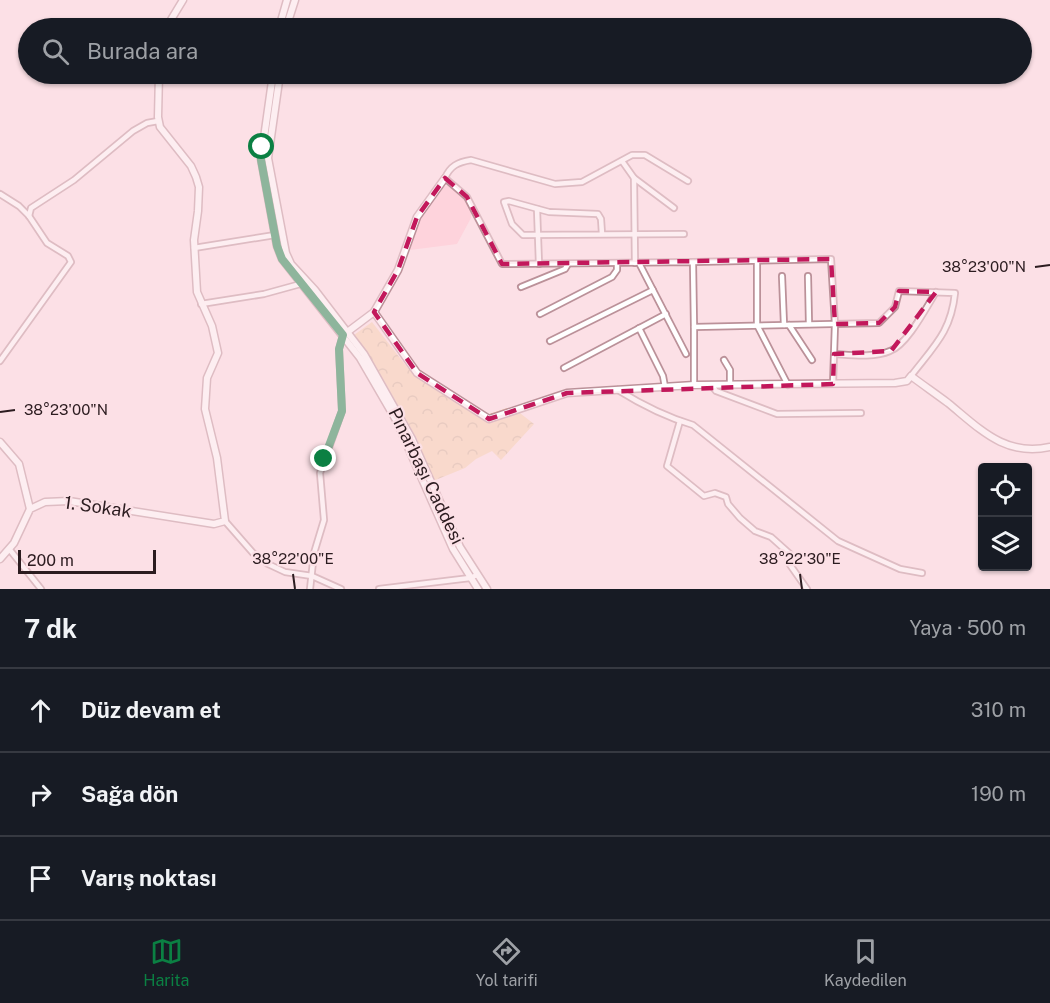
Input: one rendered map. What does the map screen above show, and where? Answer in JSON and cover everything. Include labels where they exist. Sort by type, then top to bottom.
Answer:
[{"type":"street","points":[[172,18],[183,0]]},
{"type":"street","points":[[282,18],[287,0]]},
{"type":"street","points":[[289,18],[295,0]]},
{"type":"street","points":[[159,84],[158,121],[162,131],[191,166],[198,182],[199,205],[194,236],[197,292],[212,326],[218,353],[207,378],[205,409],[217,458],[225,521],[253,553],[268,564],[285,572],[312,576],[341,589]]},
{"type":"street","points":[[272,84],[261,159],[275,235],[282,259],[345,333],[360,358],[396,420],[448,539],[473,576],[478,589]]},
{"type":"street","points":[[279,84],[268,158],[286,253],[304,283]]},
{"type":"street","points":[[28,216],[31,208],[74,180],[141,125],[158,121]]},
{"type":"street","points":[[310,589],[314,553],[325,517],[320,473],[342,411],[339,349],[345,333],[374,312],[398,270],[417,217],[445,178],[449,168],[461,161],[471,160],[555,184],[568,184],[582,182],[632,155],[645,155],[688,181]]},
{"type":"street","points":[[622,161],[634,178],[674,207]]},
{"type":"street","points":[[445,178],[467,197],[502,264],[831,259],[835,324],[833,384]]},
{"type":"street","points":[[634,178],[634,234],[637,263],[686,354]]},
{"type":"street","points":[[0,194],[14,202],[28,216],[47,243],[68,256],[71,265],[0,361]]},
{"type":"street","points":[[602,234],[602,219],[598,214],[549,212],[509,201],[504,202],[513,224],[523,235],[684,234]]},
{"type":"street","points":[[537,209],[539,264]]},
{"type":"street","points":[[194,248],[275,235]]},
{"type":"street","points":[[758,261],[757,325],[788,385]]},
{"type":"street","points":[[693,262],[694,385]]},
{"type":"street","points":[[540,314],[612,277],[617,270],[617,263]]},
{"type":"street","points":[[521,287],[565,269],[568,264]]},
{"type":"street","points":[[782,276],[787,325],[812,360]]},
{"type":"street","points":[[808,276],[809,324]]},
{"type":"street","points":[[201,304],[264,294],[304,283]]},
{"type":"street","points":[[550,341],[653,290]]},
{"type":"street","points":[[374,312],[417,373],[489,419],[567,393],[694,385],[907,381],[944,334],[953,314],[955,293],[899,291],[895,308],[879,323],[694,327]]},
{"type":"street","points":[[834,354],[869,355],[891,351],[907,336],[936,292]]},
{"type":"street","points":[[564,368],[666,314]]},
{"type":"street","points":[[639,328],[663,376],[665,387]]},
{"type":"street","points":[[724,360],[730,370],[730,385]]},
{"type":"street","points":[[910,376],[948,403],[987,436],[1024,449],[1035,450],[1050,447]]},
{"type":"street","points":[[711,385],[716,391],[777,414],[861,413]]},
{"type":"street","points":[[618,390],[640,404],[693,425],[838,541],[900,569],[922,573]]},
{"type":"street","points":[[680,421],[666,466],[704,496],[715,493],[726,497],[728,504],[740,518],[755,531],[771,537],[790,554],[788,562],[807,589]]},
{"type":"street","points":[[0,442],[19,465],[30,509],[20,534],[10,550],[0,559]]},
{"type":"street","name":"1. Sokak","points":[[30,509],[45,502],[69,501],[214,524],[225,521]]},
{"type":"street","points":[[10,550],[41,589]]},
{"type":"street","points":[[380,589],[473,576]]},
{"type":"street","points":[[473,576],[487,589]]},
{"type":"highlighted area","points":[[445,178],[467,197],[502,264],[831,259],[835,324],[879,323],[895,307],[899,291],[936,292],[891,351],[834,354],[833,384],[567,393],[489,419],[417,373],[374,312],[398,270],[417,217]]},
{"type":"shaded area","points":[[448,185],[464,197],[471,212],[471,218],[457,244],[410,250],[419,222],[444,187]]},
{"type":"green space","points":[[372,322],[407,367],[422,381],[473,413],[486,415],[507,408],[516,410],[534,424],[501,460],[492,451],[465,468],[433,481],[417,439],[384,381],[354,335]]},
{"type":"route","points":[[262,147],[261,160],[277,246],[282,259],[343,335],[339,349],[342,411],[324,459]]}]
